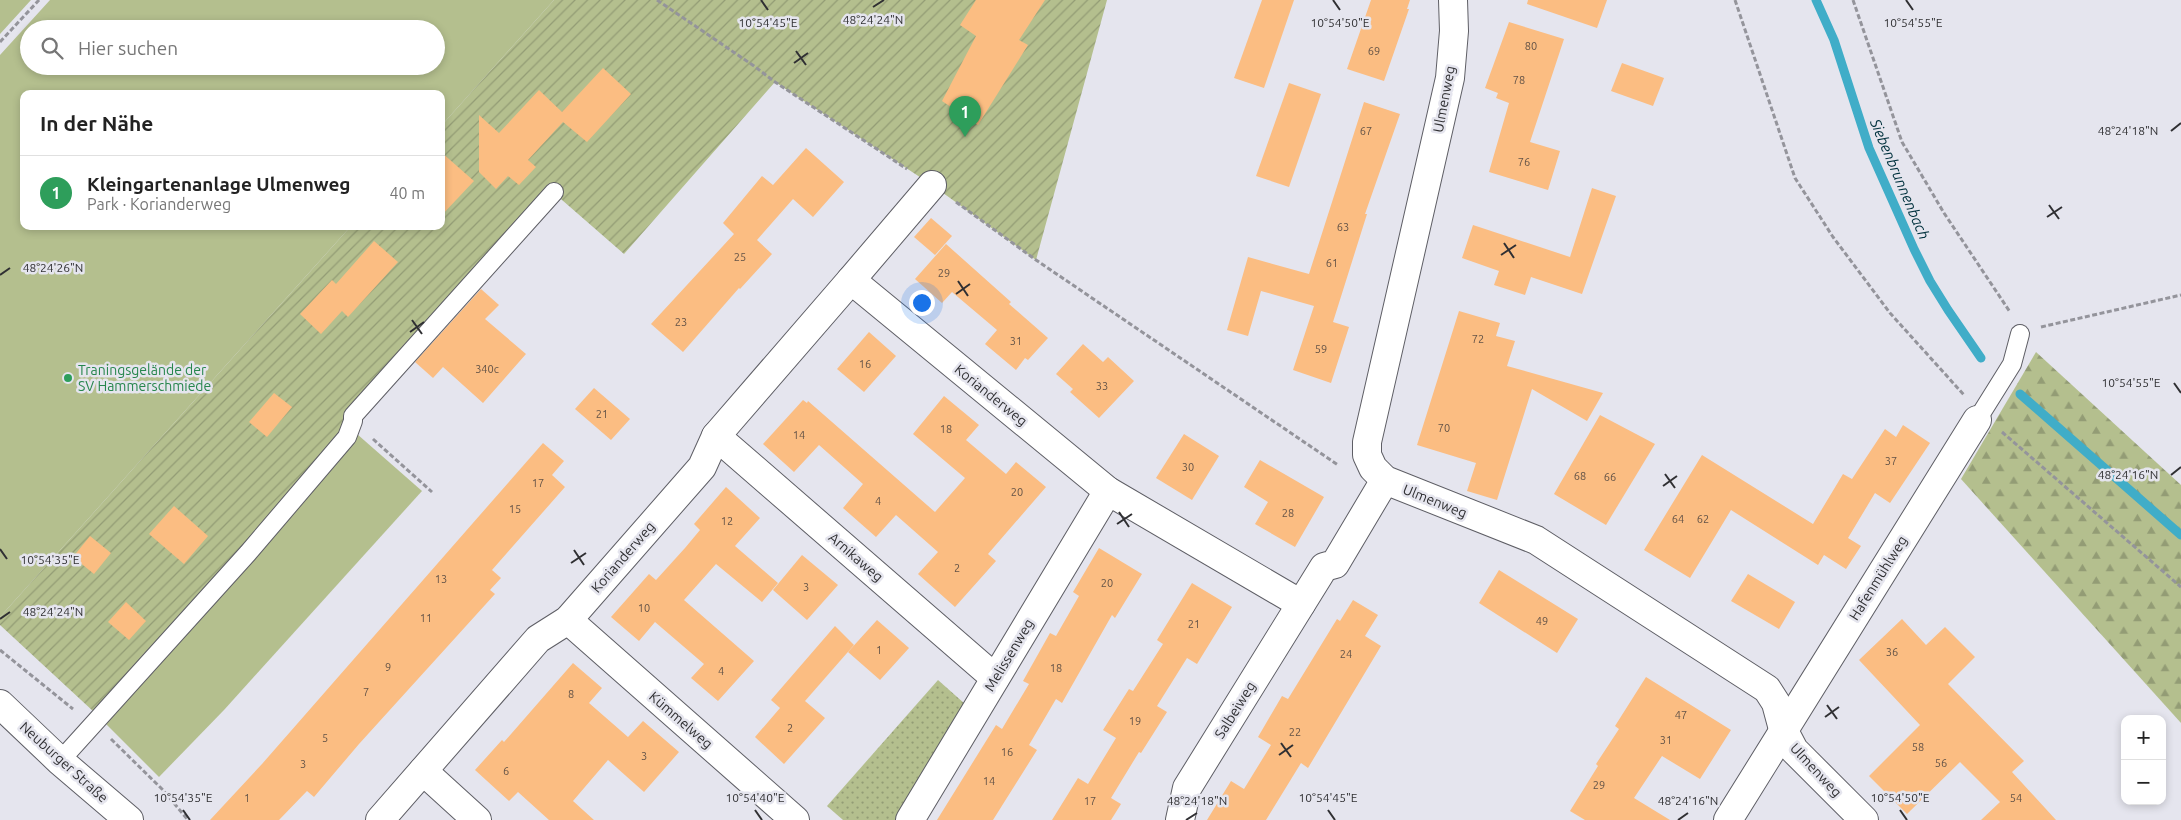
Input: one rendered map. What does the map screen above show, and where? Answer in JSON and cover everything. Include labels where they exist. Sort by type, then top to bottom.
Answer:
[{"type":"street","name":"Ulmenweg","points":[[1453,0],[1454,31],[1450,78],[1367,442],[1367,456],[1379,474],[1536,540],[1767,690],[1776,703],[1783,729],[1794,750],[1864,820]]},
{"type":"street","name":"Korianderweg","points":[[380,820],[538,639],[568,620],[702,467],[716,436],[932,185]]},
{"type":"street","name":"Korianderweg","points":[[851,280],[1108,491]]},
{"type":"street","name":"Hafenmühlweg","points":[[1728,820],[1983,411]]},
{"type":"street","name":"Arnikaweg","points":[[716,436],[995,678]]},
{"type":"street","name":"Salbeiweg","points":[[1180,820],[1187,788],[1324,567],[1335,564],[1379,474]]},
{"type":"street","points":[[1108,491],[1300,604]]},
{"type":"street","name":"Melissenweg","points":[[910,820],[1108,491]]},
{"type":"street","name":"Kümmelweg","points":[[568,620],[795,820]]},
{"type":"street","name":"Neuburger Straße","points":[[0,704],[60,761],[129,820]]},
{"type":"street","points":[[423,771],[477,820]]},
{"type":"lane","points":[[60,761],[248,553],[347,437],[353,416],[554,192]]},
{"type":"lane","name":"Hafenmühlweg","points":[[1983,411],[2012,364],[2020,334]]},
{"type":"path","points":[[20,20],[39,0]]},
{"type":"path","points":[[657,0],[775,82],[932,185],[1036,260],[1342,467],[1352,473],[1379,474]]},
{"type":"path","points":[[1736,0],[1795,178],[1833,237],[1890,312],[1983,411],[2181,587]]},
{"type":"path","points":[[1853,0],[1902,142],[1944,213],[2014,320],[2020,334],[2050,324],[2181,295]]},
{"type":"path","points":[[0,42],[20,20]]},
{"type":"path","points":[[353,421],[432,492]]},
{"type":"green space","points":[[0,0],[31,0],[0,34]]},
{"type":"green space","name":"Traningsgelände der SV Hammerschmiede","points":[[50,0],[554,0],[445,122],[445,90],[20,90],[20,230],[347,230],[0,617],[0,55],[20,33],[20,75],[445,75],[445,20],[32,20]]},
{"type":"green space","points":[[554,0],[1107,0],[1036,260],[932,185],[775,82],[624,254],[554,193],[347,437],[94,712],[0,625],[0,617],[347,230],[445,230],[445,122]]},
{"type":"green space","points":[[2036,352],[2181,485],[2181,723],[1961,479]]},
{"type":"green space","points":[[357,434],[422,491],[224,710],[159,777],[104,722]]},
{"type":"green space","points":[[938,680],[965,704],[896,820],[843,820],[827,806]]},
{"type":"building","points":[[976,0],[1045,0],[1019,40],[1028,45],[978,125],[942,101],[976,36],[960,25]]},
{"type":"building","points":[[1262,0],[1294,0],[1264,88],[1234,78]]},
{"type":"building","points":[[1371,0],[1410,0],[1407,9],[1409,9],[1384,81],[1347,69]]},
{"type":"building","points":[[1528,0],[1607,0],[1597,28],[1527,4]]},
{"type":"building","points":[[1509,22],[1564,39],[1530,142],[1560,151],[1548,190],[1489,172],[1509,103],[1496,98],[1498,93],[1485,88]]},
{"type":"building","points":[[1622,63],[1664,78],[1653,106],[1611,91]]},
{"type":"building","points":[[603,68],[631,94],[587,142],[563,122],[528,160],[536,167],[519,185],[508,176],[496,189],[479,172],[479,115],[499,133],[539,90],[562,112]]},
{"type":"building","points":[[1289,83],[1321,94],[1289,187],[1256,176]]},
{"type":"building","points":[[1364,102],[1400,114],[1365,214],[1367,214],[1333,322],[1349,327],[1331,383],[1293,370],[1314,306],[1261,291],[1248,336],[1227,330],[1248,257],[1309,274]]},
{"type":"building","points":[[806,148],[844,182],[813,217],[793,199],[757,240],[772,254],[739,288],[683,352],[651,324],[734,234],[723,223],[762,176],[773,185]]},
{"type":"building","points":[[445,156],[474,181],[445,212]]},
{"type":"building","points":[[1592,188],[1616,196],[1582,294],[1531,277],[1525,295],[1494,285],[1499,271],[1462,258],[1473,225],[1570,257]]},
{"type":"building","points":[[931,218],[952,236],[935,255],[914,237]]},
{"type":"building","points":[[374,241],[398,262],[348,317],[342,311],[321,334],[300,314],[332,280],[336,284]]},
{"type":"building","points":[[946,244],[1048,338],[1028,360],[1025,358],[1016,370],[985,344],[997,330],[952,292],[942,303],[915,279]]},
{"type":"building","points":[[481,289],[499,305],[485,319],[526,354],[483,403],[443,367],[433,378],[415,362]]},
{"type":"building","points":[[1459,311],[1500,323],[1496,336],[1515,341],[1507,366],[1603,393],[1587,421],[1532,389],[1497,500],[1467,491],[1476,463],[1417,445]]},
{"type":"building","points":[[869,332],[896,356],[864,392],[837,369]]},
{"type":"building","points":[[1083,344],[1103,362],[1108,357],[1134,381],[1099,418],[1070,392],[1073,389],[1056,374]]},
{"type":"building","points":[[594,388],[630,419],[611,440],[575,409]]},
{"type":"building","points":[[274,393],[292,407],[267,437],[249,422]]},
{"type":"building","points":[[944,396],[979,425],[966,440],[1006,474],[1016,462],[1046,487],[988,554],[996,561],[955,607],[918,574],[938,552],[896,515],[876,537],[843,508],[863,484],[819,445],[794,472],[763,444],[803,400],[807,403],[808,401],[935,512],[965,478],[913,434]]},
{"type":"building","points":[[1600,415],[1655,444],[1606,525],[1554,494]]},
{"type":"building","points":[[1903,425],[1930,443],[1890,503],[1875,493],[1848,538],[1861,546],[1846,569],[1824,555],[1818,565],[1731,510],[1690,578],[1644,550],[1702,455],[1813,524],[1843,474],[1852,479],[1885,429],[1896,437]]},
{"type":"building","points":[[1184,434],[1219,456],[1192,500],[1156,478]]},
{"type":"building","points":[[543,443],[564,461],[552,475],[565,487],[492,570],[501,578],[490,590],[495,594],[359,744],[314,797],[307,791],[279,820],[210,820],[262,764]]},
{"type":"building","points":[[1260,460],[1324,497],[1295,547],[1255,524],[1268,502],[1244,487]]},
{"type":"building","points":[[726,487],[760,518],[735,546],[778,583],[762,602],[716,564],[684,600],[754,661],[718,701],[691,678],[704,664],[655,622],[639,641],[611,617],[649,574],[656,580],[685,548],[700,530],[694,524]]},
{"type":"building","points":[[174,506],[208,536],[184,564],[149,534]]},
{"type":"building","points":[[90,536],[111,553],[94,574],[73,557]]},
{"type":"building","points":[[1099,548],[1142,574],[1115,618],[1112,615],[1062,703],[1056,699],[1029,745],[1037,750],[993,820],[937,820],[996,725],[1002,729],[1029,684],[1023,681],[1050,633],[1056,636],[1079,596],[1073,592]]},
{"type":"building","points":[[802,555],[838,585],[807,620],[773,590]]},
{"type":"building","points":[[1499,570],[1578,619],[1557,653],[1479,603]]},
{"type":"building","points":[[1748,574],[1795,602],[1779,629],[1731,601]]},
{"type":"building","points":[[1192,583],[1232,607],[1197,664],[1187,658],[1157,706],[1167,712],[1141,753],[1139,752],[1111,798],[1121,804],[1111,820],[1052,820],[1078,778],[1088,784],[1116,738],[1103,730],[1129,689],[1133,691],[1163,644],[1157,640]]},
{"type":"building","points":[[1353,600],[1378,615],[1365,636],[1381,646],[1308,768],[1301,763],[1266,820],[1207,820],[1231,781],[1244,789],[1271,745],[1258,737],[1282,696],[1288,699],[1337,619],[1340,621]]},
{"type":"building","points":[[126,602],[146,621],[129,640],[108,622]]},
{"type":"building","points":[[1902,619],[1926,645],[1945,627],[1975,657],[1948,684],[2024,761],[2012,772],[2056,820],[1981,820],[2000,802],[1960,762],[1907,814],[1869,776],[1920,725],[1859,660]]},
{"type":"building","points":[[877,620],[909,648],[880,680],[848,652]]},
{"type":"building","points":[[835,626],[854,645],[805,701],[825,718],[784,764],[755,737],[780,708],[771,700]]},
{"type":"building","points":[[573,663],[602,688],[589,703],[628,737],[643,721],[679,752],[644,792],[608,760],[573,801],[594,820],[549,820],[518,792],[509,801],[475,770],[502,740],[504,742]]},
{"type":"building","points":[[1646,677],[1731,730],[1700,779],[1662,756],[1634,798],[1670,820],[1585,820],[1570,811],[1598,766],[1596,764],[1619,729],[1615,726]]},
{"type":"waterway","name":"Siebenbrunnenbach","points":[[1816,0],[1834,40],[1869,148],[1914,249],[1930,281],[1981,358]]},
{"type":"waterway","name":"Siebenbrunnenbach","points":[[2020,394],[2181,535]]},
{"type":"place","name":"Kleingartenanlage Ulmenweg","points":[[965,137]]},
{"type":"place","name":"Traningsgelände der SV Hammerschmiede","points":[[68,378]]}]
